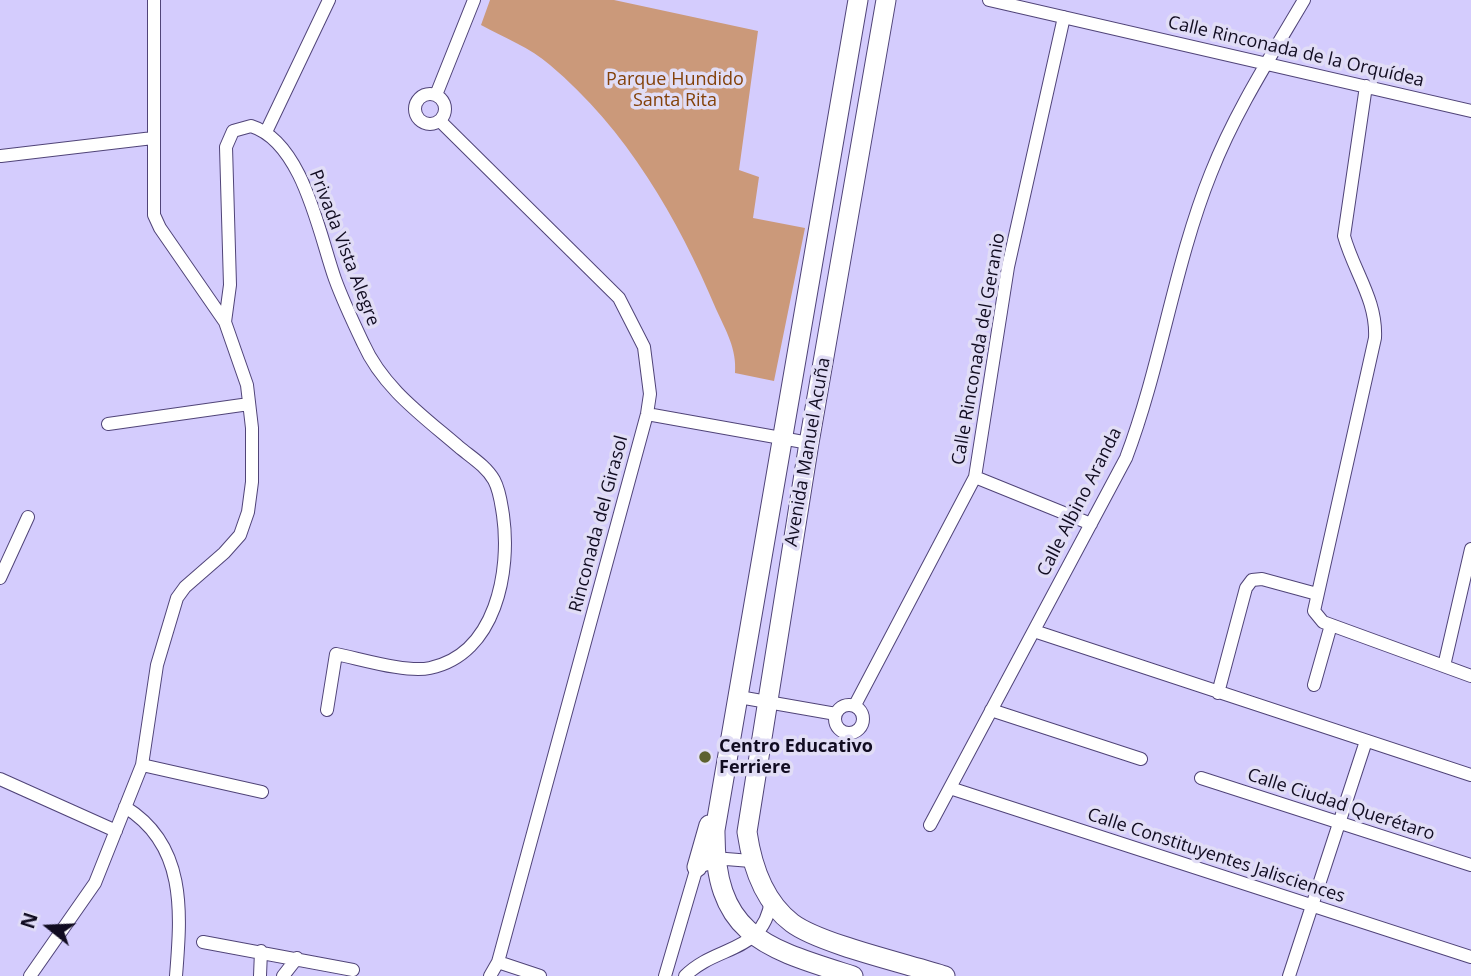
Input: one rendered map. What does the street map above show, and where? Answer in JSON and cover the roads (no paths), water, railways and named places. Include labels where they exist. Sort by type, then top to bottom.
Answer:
[{"type":"street","points":[[30,976],[88,895],[142,765],[157,665],[177,598],[185,587],[240,535],[252,482],[247,386],[225,322],[154,215],[154,0]]},
{"type":"street","points":[[225,322],[230,285],[226,147],[233,131],[239,127],[251,126],[266,132],[329,0]]},
{"type":"street","points":[[436,95],[474,0]]},
{"type":"street","name":"Avenida Manuel Acuña","points":[[853,976],[786,954],[755,936],[742,925],[727,904],[718,880],[706,863],[715,830],[740,697],[858,0]]},
{"type":"street","name":"Avenida Manuel Acuña","points":[[886,0],[809,443],[748,809],[747,832],[751,861],[771,900],[791,922],[812,934],[946,976]]},
{"type":"street","name":"Calle Rinconada de la Orquídea","points":[[989,0],[1471,111]]},
{"type":"street","name":"Calle Albino Aranda","points":[[930,825],[1126,458],[1145,409],[1187,248],[1210,174],[1237,116],[1304,0]]},
{"type":"street","name":"Calle Rinconada del Geranio","points":[[855,705],[975,477],[1008,267],[1064,17]]},
{"type":"street","points":[[1366,86],[1344,236],[1351,260],[1371,299],[1376,317],[1375,338],[1314,611],[1317,617],[1331,625],[1471,676]]},
{"type":"street","points":[[427,93],[436,95],[444,102],[445,112],[440,121],[432,125],[422,123],[415,116],[414,107],[418,98],[427,93]]},
{"type":"street","name":"Rinconada del Girasol","points":[[440,121],[619,298],[644,347],[650,394],[498,962],[490,976]]},
{"type":"street","name":"Privada Vista Alegre","points":[[266,132],[291,163],[306,189],[336,281],[376,369],[397,393],[493,479],[500,492],[507,543],[504,574],[491,615],[471,645],[454,659],[420,669],[336,654],[327,710]]},
{"type":"street","points":[[1,156],[153,138]]},
{"type":"street","points":[[108,424],[249,404]]},
{"type":"street","points":[[646,414],[809,443]]},
{"type":"street","points":[[975,477],[1091,524]]},
{"type":"street","points":[[0,578],[28,517]]},
{"type":"street","points":[[1444,666],[1471,550]]},
{"type":"street","points":[[1218,693],[1246,588],[1252,580],[1262,579],[1317,594]]},
{"type":"street","points":[[1314,685],[1331,625]]},
{"type":"street","points":[[1034,631],[1471,775]]},
{"type":"street","points":[[740,697],[836,714]]},
{"type":"street","points":[[855,705],[861,710],[863,724],[852,733],[839,728],[836,714],[843,706],[855,705]]},
{"type":"street","points":[[991,710],[1141,759]]},
{"type":"street","points":[[1290,976],[1366,741]]},
{"type":"street","points":[[142,765],[262,792]]},
{"type":"street","name":"Calle Ciudad Querétaro","points":[[1201,778],[1471,865]]},
{"type":"street","points":[[0,779],[116,831]]},
{"type":"street","name":"Calle Constituyentes Jalisciences","points":[[950,788],[1471,957]]},
{"type":"street","points":[[125,807],[142,817],[159,838],[173,864],[181,920],[176,976]]},
{"type":"street","points":[[665,976],[706,863],[751,861]]},
{"type":"street","points":[[685,976],[704,961],[745,944],[755,936],[769,916],[771,900]]},
{"type":"street","points":[[203,942],[353,970]]},
{"type":"street","points":[[260,976],[261,951]]},
{"type":"street","points":[[283,976],[297,958]]},
{"type":"street","points":[[498,962],[540,976]]},
{"type":"place","name":"Centro Educativo Ferriere","points":[[705,757]]},
{"type":"park label","name":"Parque Hundido Santa Rita","points":[[675,90]]}]
